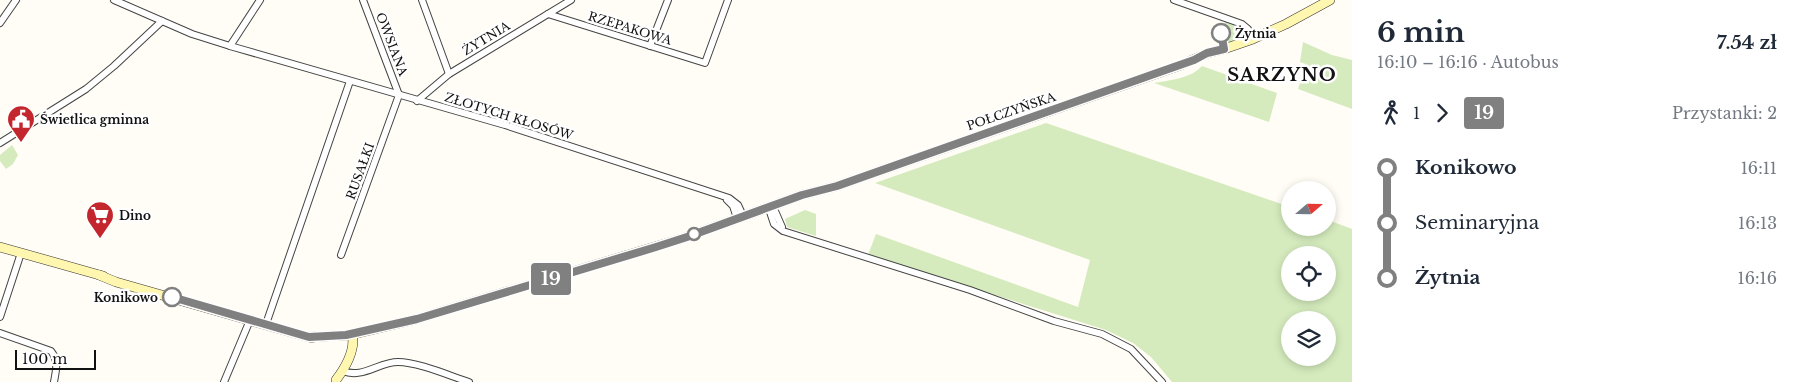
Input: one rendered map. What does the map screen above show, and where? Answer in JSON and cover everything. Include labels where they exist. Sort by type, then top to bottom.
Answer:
[{"type":"main road","name":"POŁCZYŃSKA","points":[[0,247],[309,337],[350,337],[416,319],[772,210],[818,190],[837,186],[1194,60],[1207,53],[1253,39],[1286,24],[1330,0]]},
{"type":"main road","points":[[336,381],[343,371],[353,346],[350,337]]},
{"type":"main road","points":[[336,381],[350,337]]},
{"type":"street","points":[[0,23],[16,0]]},
{"type":"street","name":"ZŁOTYCH KŁOSÓW","points":[[114,0],[192,34],[399,96],[505,125],[728,198],[740,208],[740,219]]},
{"type":"street","points":[[230,46],[260,0]]},
{"type":"street","name":"OWSIANA","points":[[363,0],[399,96]]},
{"type":"street","points":[[422,0],[449,74]]},
{"type":"street","name":"ŻYTNIA","points":[[417,101],[449,74],[571,0]]},
{"type":"street","points":[[650,46],[668,0]]},
{"type":"street","name":"RZEPAKOWA","points":[[548,14],[705,63],[728,0]]},
{"type":"street","points":[[1174,0],[1242,24],[1248,29],[1253,39]]},
{"type":"street","points":[[0,144],[86,89],[114,66],[162,21]]},
{"type":"street","points":[[266,324],[350,81]]},
{"type":"street","name":"RUSAŁKI","points":[[341,255],[399,96]]},
{"type":"street","points":[[772,210],[780,224],[787,231],[970,290],[1054,321],[1102,334],[1130,349],[1162,382]]},
{"type":"street","points":[[0,317],[21,253]]},
{"type":"street","points":[[224,382],[250,320]]},
{"type":"street","points":[[0,333],[51,351],[56,358],[57,366],[54,382]]},
{"type":"street","points":[[343,371],[355,374],[397,362],[408,363],[469,382]]},
{"type":"green space","points":[[1225,22],[1242,29],[1242,37],[1225,44],[1223,37]]},
{"type":"green space","points":[[1303,42],[1332,55],[1352,60],[1352,109],[1298,89],[1306,64],[1300,62]]},
{"type":"green space","points":[[1202,66],[1277,93],[1269,122],[1154,83],[1192,74]]},
{"type":"green space","points":[[1046,123],[1281,204],[1281,236],[1336,236],[1336,223],[1352,229],[1352,382],[1172,382],[1151,357],[1133,343],[1106,330],[868,255],[876,234],[1078,307],[1090,260],[875,183]]},
{"type":"green space","points":[[12,145],[18,155],[13,164],[6,169],[0,161],[0,155]]},
{"type":"green space","points":[[805,210],[816,214],[816,236],[787,227],[785,219]]},
{"type":"bus line","name":"19","points":[[172,297],[309,337],[346,335],[417,319],[684,238],[802,195],[837,186],[1130,83],[1194,60],[1207,53],[1224,49],[1221,43],[1221,33]]},
{"type":"place","name":"Żytnia","points":[[1221,33]]},
{"type":"place","name":"Świetlica gminna","points":[[21,143]]},
{"type":"place","name":"Dino","points":[[100,239]]},
{"type":"place","name":"Konikowo","points":[[172,297]]},
{"type":"district","name":"SARZYNO","points":[[1282,75]]}]
